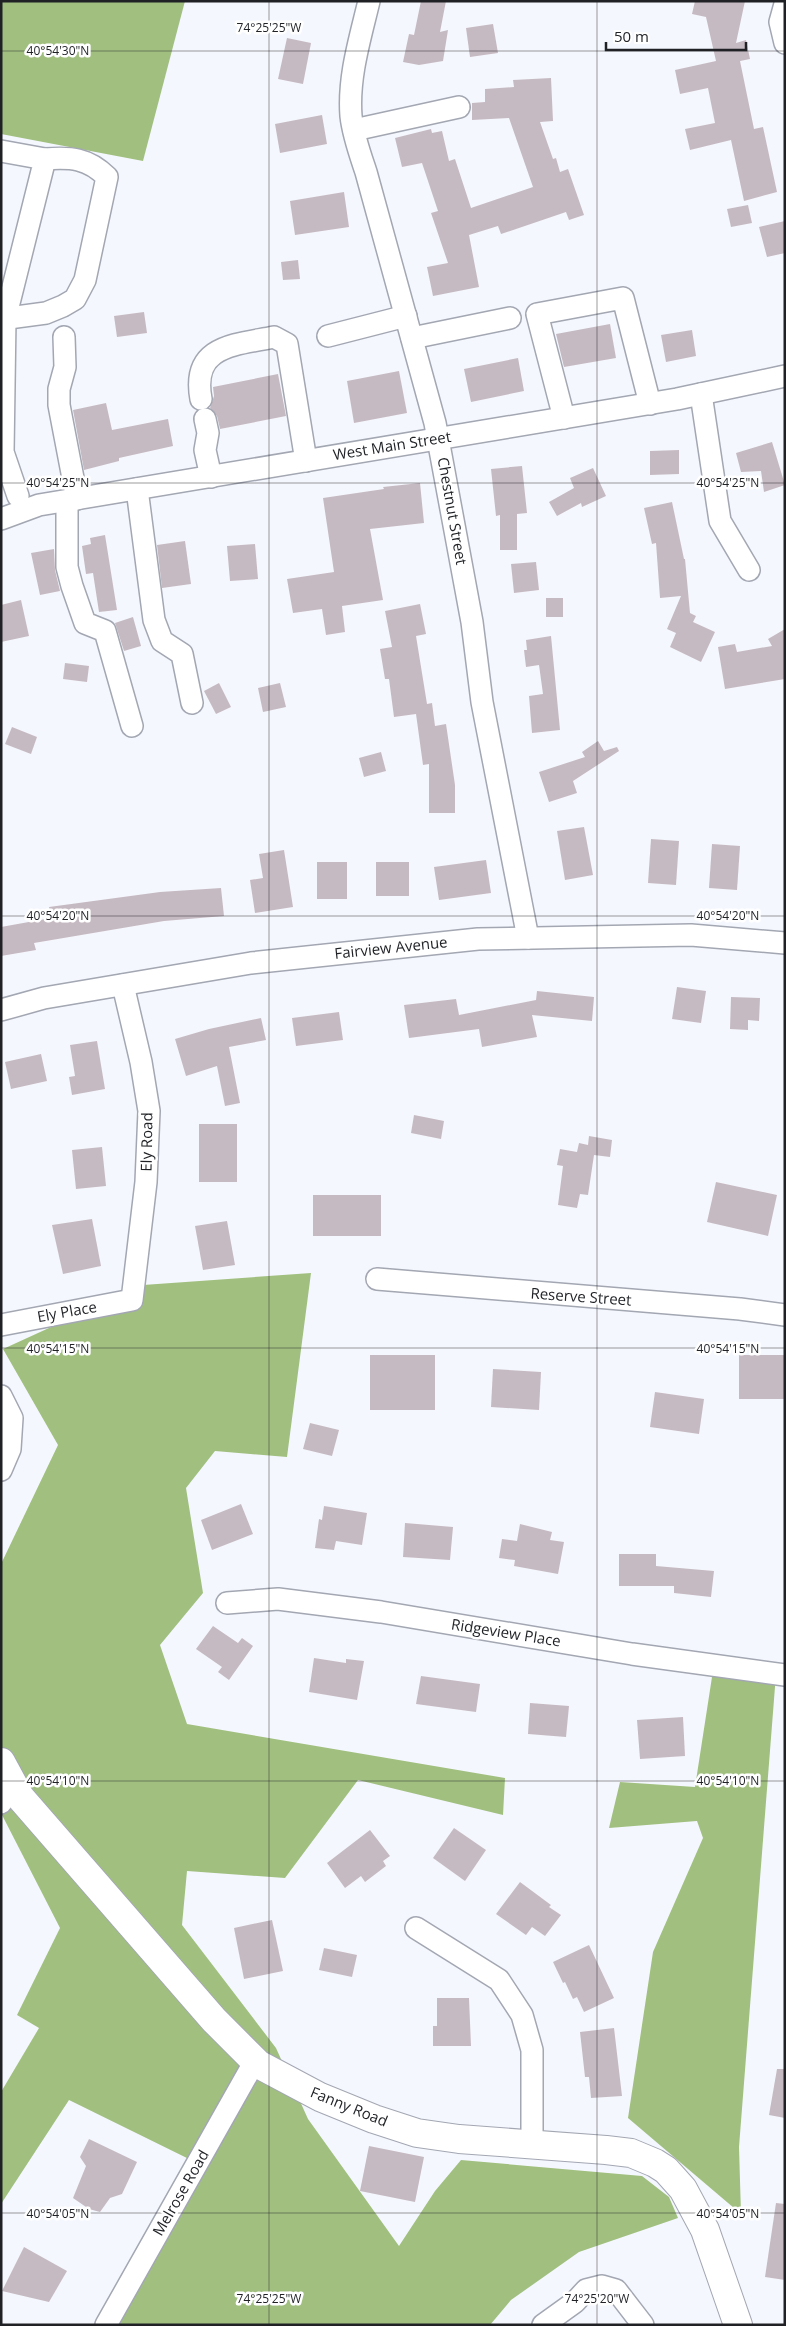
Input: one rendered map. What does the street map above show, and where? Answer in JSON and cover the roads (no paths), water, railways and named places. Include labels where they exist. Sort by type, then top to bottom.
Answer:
[{"type":"main road","name":"Fanny Road","points":[[5,1783],[20,1797],[214,2020],[255,2061],[320,2097],[374,2119],[408,2130],[459,2139],[631,2153],[655,2163],[670,2174],[684,2189],[706,2230],[738,2325]]},
{"type":"street","name":"Chestnut Street","points":[[369,1],[352,83],[354,130],[438,439],[470,612],[482,702],[528,938]]},
{"type":"street","points":[[785,4],[780,22],[785,43]]},
{"type":"street","points":[[354,130],[460,107]]},
{"type":"street","points":[[1,151],[45,159],[64,158],[86,161],[97,167],[107,177],[85,280],[75,299],[64,306],[46,313],[3,319]]},
{"type":"street","points":[[45,159],[3,319],[2,452],[10,495],[72,500]]},
{"type":"street","points":[[564,418],[537,314],[623,298],[650,404]]},
{"type":"street","points":[[328,336],[406,316]]},
{"type":"street","points":[[412,338],[510,318]]},
{"type":"street","points":[[211,477],[206,450],[208,433],[199,376],[203,366],[208,359],[226,347],[274,337],[287,344],[306,461]]},
{"type":"street","points":[[64,338],[65,367],[59,389],[59,405],[72,500],[67,567],[85,623],[105,630],[132,726]]},
{"type":"street","name":"West Main Street","points":[[1,519],[39,505],[650,404],[785,376]]},
{"type":"street","points":[[701,394],[720,521],[749,570]]},
{"type":"street","points":[[137,490],[154,620],[162,641],[182,654],[192,703]]},
{"type":"street","name":"Fairview Avenue","points":[[1,1010],[44,998],[251,964],[478,939],[691,935],[785,943]]},
{"type":"street","name":"Ely Road","points":[[123,985],[141,1062],[148,1111],[146,1182],[132,1300]]},
{"type":"street","name":"Reserve Street","points":[[377,1279],[740,1309],[785,1315]]},
{"type":"street","name":"Ely Place","points":[[1,1325],[132,1300]]},
{"type":"street","points":[[1,1396],[12,1418],[10,1449],[1,1470]]},
{"type":"street","name":"Ridgeview Place","points":[[227,1603],[278,1599],[297,1601],[381,1612],[622,1652],[785,1675]]},
{"type":"street","points":[[416,1928],[499,1980],[522,2015],[532,2050],[532,2144]]},
{"type":"street","name":"Melrose Road","points":[[106,2325],[255,2061]]},
{"type":"street","points":[[546,2324],[575,2302],[586,2290],[602,2286],[616,2290],[643,2325]]}]
